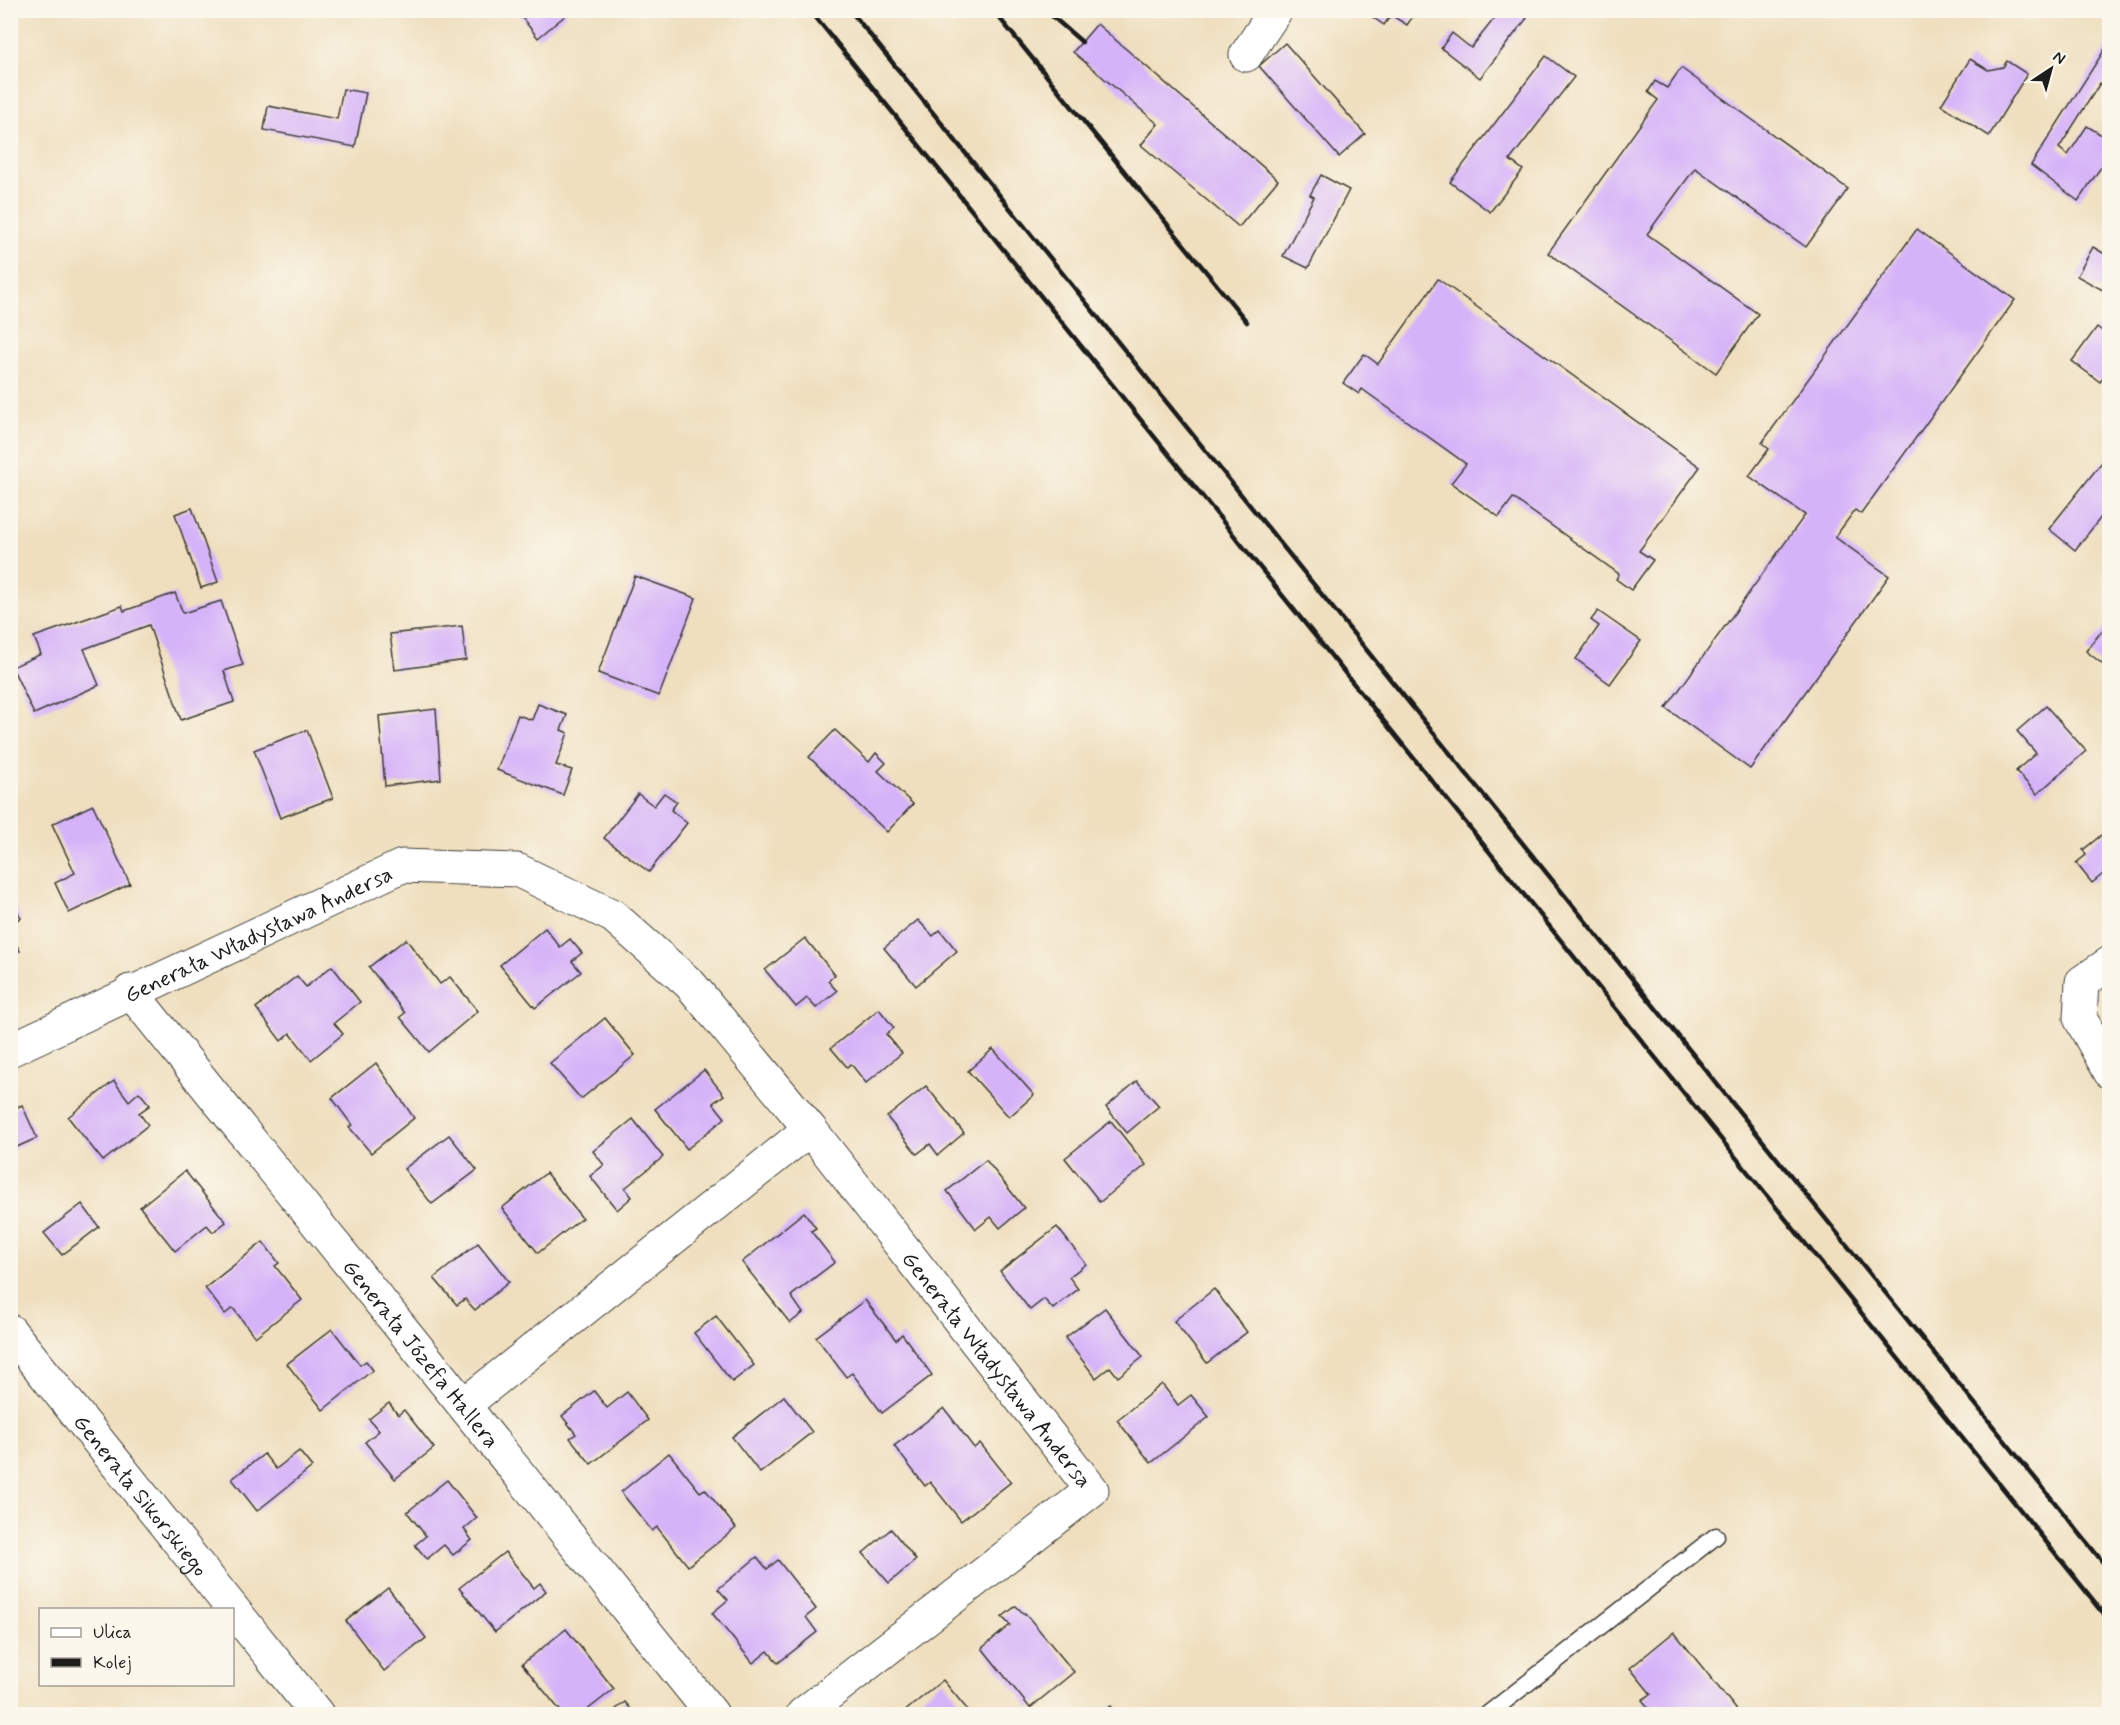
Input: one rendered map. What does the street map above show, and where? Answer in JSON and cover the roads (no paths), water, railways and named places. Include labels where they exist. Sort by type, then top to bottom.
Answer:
[{"type":"street","points":[[1246,55],[1276,10]]},
{"type":"street","name":"Generała Władysława Andersa","points":[[10,1050],[130,991],[402,866],[517,870],[613,916],[690,984],[810,1129],[1092,1490],[803,1714]]},
{"type":"street","points":[[2109,963],[2082,982],[2080,1018],[2109,1071]]},
{"type":"street","name":"Generała Józefa Hallera","points":[[130,991],[465,1404],[712,1714]]},
{"type":"street","points":[[465,1404],[810,1129]]},
{"type":"street","name":"Generała Sikorskiego","points":[[10,1331],[232,1608]]},
{"type":"street","name":"Generała Sikorskiego","points":[[234,1610],[317,1714]]},
{"type":"lane","points":[[1488,1714],[1716,1536]]},
{"type":"railway","points":[[810,10],[2110,1621]]},
{"type":"railway","points":[[850,10],[2110,1571]]},
{"type":"railway","points":[[993,10],[1247,322]]},
{"type":"railway","points":[[1045,10],[1082,42]]}]
